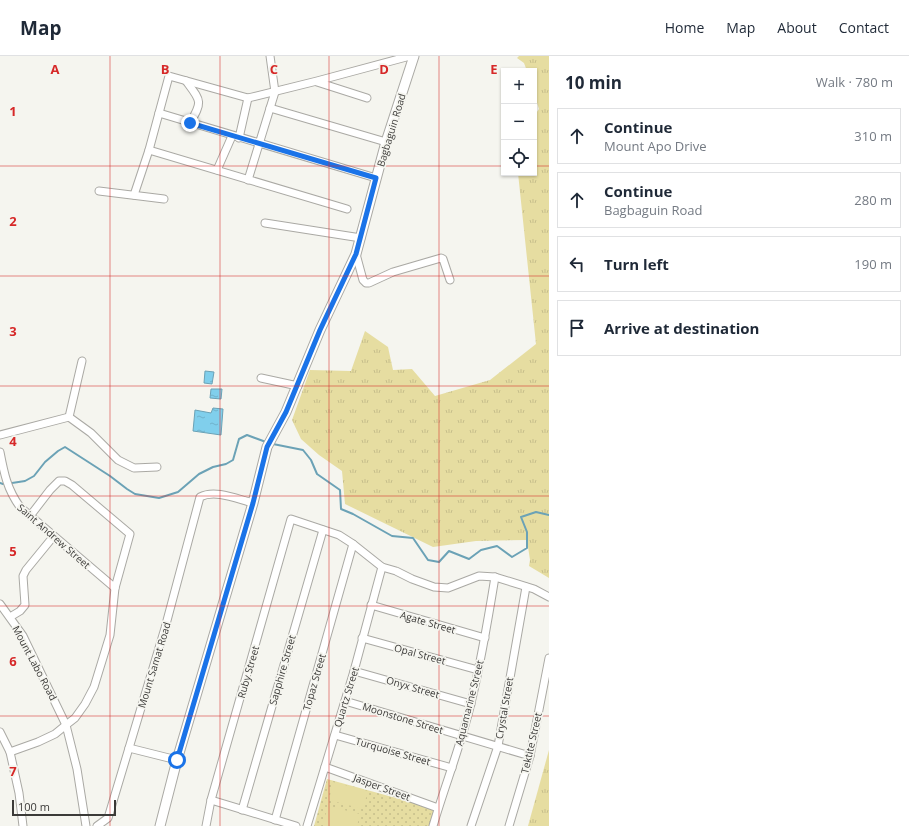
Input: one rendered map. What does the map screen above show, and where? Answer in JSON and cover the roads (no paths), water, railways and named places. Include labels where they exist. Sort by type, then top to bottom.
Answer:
[{"type":"street","points":[[248,180],[275,92],[270,56]]},
{"type":"street","points":[[134,195],[149,150],[169,76],[248,98],[317,82],[410,56]]},
{"type":"street","name":"Bagbaguin Road","points":[[160,826],[177,760],[253,503],[267,447],[298,386],[320,330],[356,254],[386,142],[414,56]]},
{"type":"street","points":[[186,81],[198,97],[198,109],[190,123]]},
{"type":"street","points":[[317,82],[366,98]]},
{"type":"street","points":[[240,138],[248,98]]},
{"type":"street","points":[[270,108],[386,142]]},
{"type":"street","points":[[159,113],[376,178]]},
{"type":"street","points":[[217,170],[232,136]]},
{"type":"street","points":[[149,150],[347,209]]},
{"type":"street","points":[[99,191],[164,199]]},
{"type":"street","points":[[265,223],[361,238]]},
{"type":"street","points":[[356,254],[363,280],[366,283],[393,272],[441,258],[443,259],[450,280]]},
{"type":"street","points":[[69,417],[82,361]]},
{"type":"street","points":[[261,378],[298,386]]},
{"type":"street","points":[[0,434],[69,417],[91,433],[118,460],[134,468],[157,467]]},
{"type":"street","name":"Saint Andrew Street","points":[[0,452],[6,484],[20,508],[115,588]]},
{"type":"street","points":[[10,752],[55,734],[75,718],[85,704],[94,687],[110,635],[115,588],[130,534],[72,485],[65,481],[59,481],[50,490],[30,516]]},
{"type":"street","name":"Mount Samat Road","points":[[97,826],[108,818],[165,628],[200,497],[206,494],[216,494],[253,503]]},
{"type":"street","name":"Ruby Street","points":[[206,826],[210,800],[290,519],[323,530]]},
{"type":"street","points":[[323,530],[339,535],[382,567],[396,571],[412,580],[434,587],[448,588],[479,576],[495,577],[526,587],[549,597]]},
{"type":"street","name":"Sapphire Street","points":[[242,810],[323,530]]},
{"type":"street","points":[[10,617],[20,611],[25,605],[23,576],[26,570],[53,537]]},
{"type":"street","name":"Topaz Street","points":[[275,820],[353,544]]},
{"type":"street","name":"Quartz Street","points":[[308,826],[354,671],[382,567]]},
{"type":"street","name":"Aquamarine Street","points":[[433,826],[471,704],[485,638],[495,577]]},
{"type":"street","name":"Crystal Street","points":[[471,826],[498,746],[526,587]]},
{"type":"street","name":"Mount Labo Road","points":[[0,604],[23,636],[66,725],[77,769],[86,826]]},
{"type":"street","name":"Agate Street","points":[[371,605],[485,638]]},
{"type":"street","name":"Opal Street","points":[[362,638],[478,670]]},
{"type":"street","name":"Tektite Street","points":[[509,826],[530,756],[549,658]]},
{"type":"street","name":"Onyx Street","points":[[354,671],[471,704]]},
{"type":"street","name":"Moonstone Street","points":[[345,701],[530,756]]},
{"type":"street","points":[[0,732],[10,752],[19,793],[23,826]]},
{"type":"street","name":"Turquoise Street","points":[[335,735],[452,768]]},
{"type":"street","points":[[129,748],[177,760]]},
{"type":"street","name":"Jasper Street","points":[[325,767],[438,808]]},
{"type":"street","points":[[210,800],[296,826]]},
{"type":"water","points":[[205,371],[214,372],[212,384],[204,383]]},
{"type":"water","points":[[211,389],[222,389],[221,399],[210,398]]},
{"type":"water","points":[[213,408],[223,409],[221,435],[193,431],[195,410],[211,413]]},
{"type":"waterway","points":[[12,483],[25,481],[34,476],[45,462],[65,447],[135,494],[159,498],[178,492],[199,474],[233,460],[239,439],[247,435],[266,442]]},
{"type":"waterway","points":[[273,444],[303,450],[311,460],[317,474],[340,490],[341,509],[392,536],[413,538],[428,560],[439,562],[449,551],[469,559],[481,550],[497,546],[512,557],[527,548],[527,532],[521,517],[536,512],[549,515]]}]
